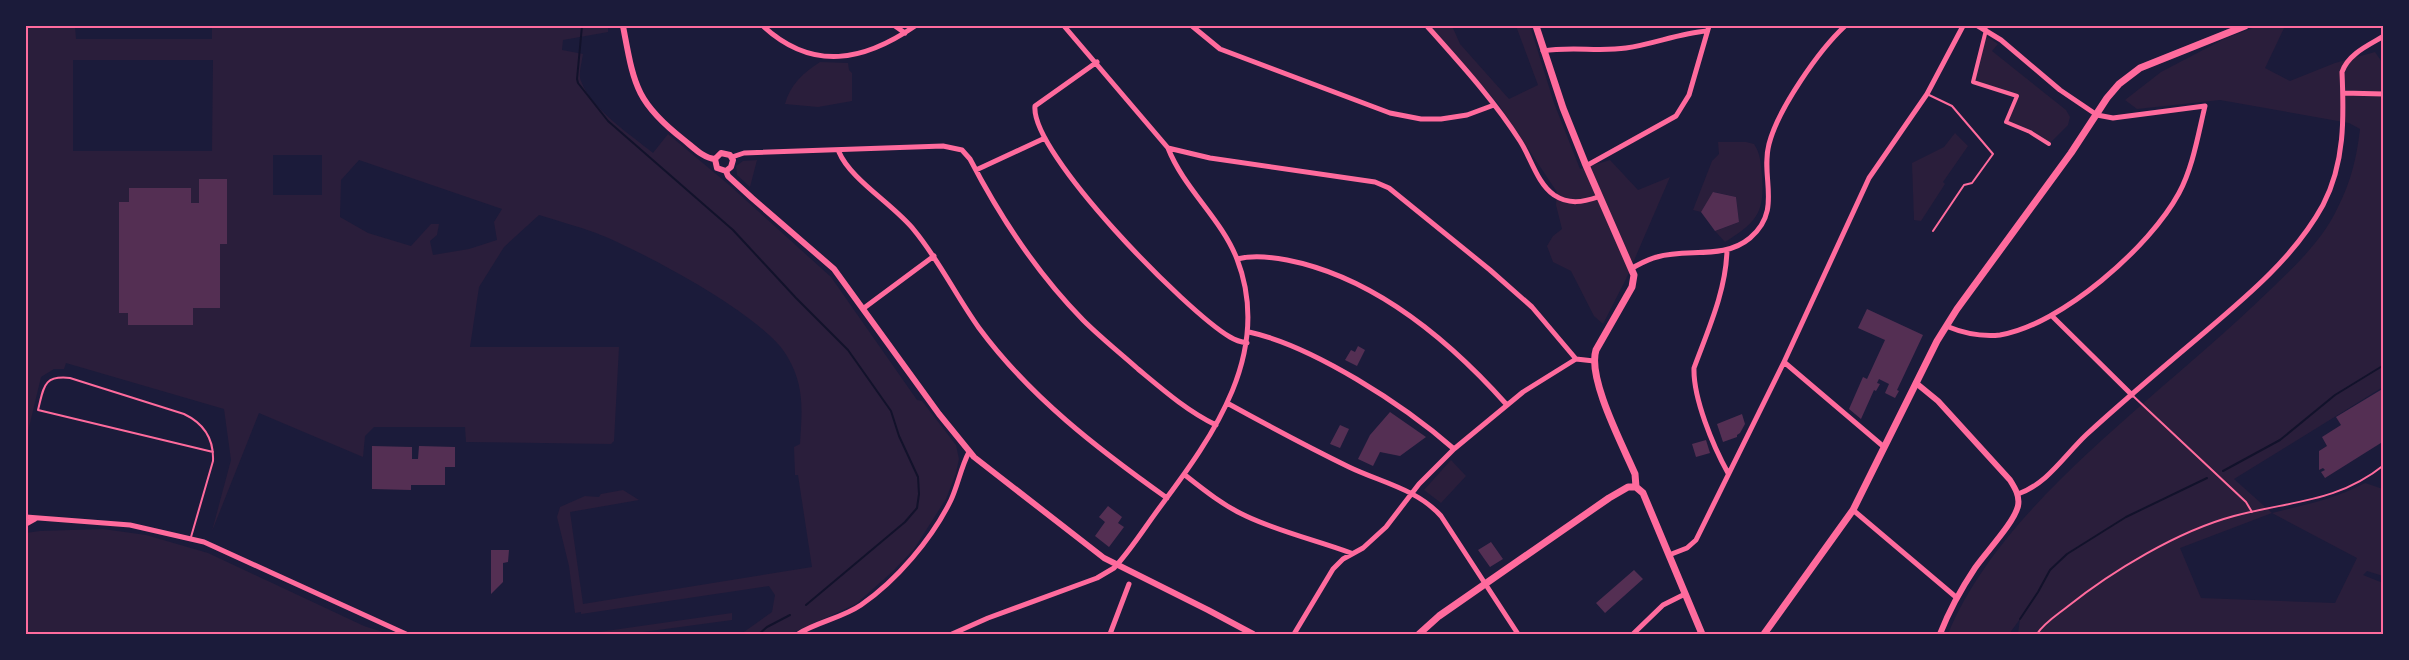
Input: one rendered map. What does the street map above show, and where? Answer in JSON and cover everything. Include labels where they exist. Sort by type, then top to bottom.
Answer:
[{"type":"main road","points":[[1536,26],[1543,51],[1598,197],[1632,268],[1634,279],[1632,287],[1598,345],[1594,361],[1595,380],[1635,474],[1636,487]]},
{"type":"main road","points":[[1764,634],[1852,510],[1947,326],[2119,84],[2140,68],[2245,26]]},
{"type":"main road","points":[[1419,634],[1439,616],[1485,583],[1628,487],[1636,487],[1643,493],[1702,634]]},
{"type":"street","points":[[623,26],[630,64],[645,103],[660,121],[707,158],[715,159]]},
{"type":"street","points":[[764,26],[793,46],[812,53],[833,56],[862,54],[884,46],[915,26]]},
{"type":"street","points":[[895,26],[905,33]]},
{"type":"street","points":[[952,634],[988,618],[1097,578],[1117,565],[1185,475],[1216,425],[1240,373],[1247,343],[1249,332],[1247,293],[1237,259],[1223,232],[1175,164],[1168,148],[1064,26]]},
{"type":"street","points":[[1192,26],[1220,49],[1390,113],[1429,120],[1456,118],[1494,105]]},
{"type":"street","points":[[1427,26],[1494,105],[1520,141],[1540,179],[1555,196],[1574,203],[1598,197]]},
{"type":"street","points":[[1669,555],[1687,548],[1696,540],[1784,362],[1869,178],[1927,94],[1963,26]]},
{"type":"street","points":[[1947,326],[1967,333],[1997,335],[2052,316],[2121,262],[2156,226],[2184,184],[2205,106],[2113,118],[2097,115],[2086,110],[1992,34],[1978,26]]},
{"type":"street","points":[[1992,34],[1993,26]]},
{"type":"street","points":[[1632,268],[1659,256],[1727,250],[1751,238],[1765,218],[1770,197],[1767,153],[1775,127],[1809,71],[1841,27]]},
{"type":"street","points":[[1543,51],[1623,48],[1653,44],[1708,28],[1689,95],[1676,116],[1586,166]]},
{"type":"street","points":[[1986,30],[1973,82],[2017,96],[2006,122],[2030,132],[2049,144]]},
{"type":"street","points":[[2018,494],[2037,485],[2085,436],[2235,307],[2271,272],[2311,225],[2334,177],[2344,124],[2342,72],[2347,62],[2384,36]]},
{"type":"street","points":[[1097,62],[1035,106],[1036,118],[1045,138],[1100,212],[1150,269],[1231,338],[1247,343]]},
{"type":"street","points":[[2343,93],[2384,94]]},
{"type":"street","points":[[976,170],[1045,138]]},
{"type":"street","points":[[732,157],[744,153],[953,147],[966,153],[1008,225],[1041,271],[1083,320],[1160,388],[1193,412],[1216,425]]},
{"type":"street","points":[[1168,148],[1199,156],[1375,182],[1389,188],[1452,237],[1532,307],[1576,359]]},
{"type":"street","points":[[840,152],[846,165],[902,216],[934,256],[978,327],[1016,374],[1060,416],[1167,498]]},
{"type":"street","points":[[715,159],[721,153],[727,153],[732,157]]},
{"type":"street","points":[[726,171],[732,167],[732,157]]},
{"type":"street","points":[[715,159],[717,168],[726,171],[728,176],[741,188],[834,269],[969,452],[1030,503],[1117,565],[1253,634]]},
{"type":"street","points":[[1727,250],[1726,267],[1718,302],[1694,368],[1694,375],[1702,409],[1728,473]]},
{"type":"street","points":[[864,308],[934,256]]},
{"type":"street","points":[[1237,259],[1256,257],[1295,262],[1327,270],[1353,282],[1388,302],[1443,342],[1482,378],[1506,405]]},
{"type":"street","points":[[2052,316],[2132,395]]},
{"type":"street","points":[[1249,332],[1270,338],[1324,362],[1376,391],[1454,448]]},
{"type":"street","points":[[1294,634],[1333,569],[1351,553],[1363,548],[1386,527],[1419,484],[1454,448],[1506,405],[1576,359],[1594,361]]},
{"type":"street","points":[[1784,362],[1884,447]]},
{"type":"street","points":[[1916,383],[1938,401],[2010,480],[2018,494],[2015,514],[1974,569],[1940,634]]},
{"type":"street","points":[[1227,403],[1340,462],[1412,493],[1432,506],[1441,516],[1518,634]]},
{"type":"street","points":[[798,634],[859,606],[881,590],[904,568],[925,542],[951,501],[969,452]]},
{"type":"street","points":[[1185,475],[1212,496],[1245,516],[1290,534],[1351,553]]},
{"type":"street","points":[[1852,510],[1957,598]]},
{"type":"street","points":[[26,517],[130,525],[190,538],[238,556],[295,585],[406,634]]},
{"type":"street","points":[[26,524],[36,519]]},
{"type":"street","points":[[1110,634],[1129,584]]},
{"type":"street","points":[[1633,634],[1663,605],[1685,594]]},
{"type":"lane","points":[[1927,94],[1952,106],[1993,154],[1972,183],[1964,185],[1933,231]]},
{"type":"lane","points":[[190,538],[210,473],[213,452],[210,437],[205,429],[193,418],[184,414],[70,378],[56,376],[49,380],[44,388],[38,410],[213,452]]},
{"type":"lane","points":[[2132,395],[2246,502],[2252,512]]},
{"type":"lane","points":[[2037,634],[2080,596],[2135,560],[2217,521],[2336,493],[2356,484],[2384,465]]},
{"type":"shaded area","points":[[26,26],[75,26],[76,39],[212,39],[212,26],[608,26],[608,32],[563,40],[562,50],[583,54],[580,78],[593,102],[612,121],[653,153],[668,134],[728,184],[831,277],[917,400],[922,401],[956,445],[959,459],[946,499],[914,549],[893,571],[856,604],[791,634],[741,634],[772,612],[775,595],[769,586],[581,614],[581,612],[575,613],[569,566],[557,517],[560,507],[585,496],[599,497],[601,494],[623,490],[639,500],[570,512],[583,604],[812,567],[798,475],[795,475],[794,447],[800,444],[801,399],[797,378],[787,356],[774,340],[754,322],[700,286],[641,254],[589,230],[539,215],[504,247],[479,287],[470,347],[619,347],[614,441],[611,444],[466,442],[465,427],[374,427],[365,436],[363,457],[259,413],[212,531],[231,460],[224,409],[66,363],[64,369],[54,369],[41,377],[26,440]],"holes":[[[73,60],[213,60],[212,151],[73,151]],[[273,155],[322,155],[322,195],[273,195]],[[359,160],[502,209],[494,222],[497,240],[469,249],[433,255],[430,241],[437,235],[439,224],[431,224],[411,246],[368,233],[340,217],[341,180]],[[199,179],[227,179],[227,244],[220,244],[193,308],[119,313],[119,202],[129,202],[129,188],[191,188],[191,203],[199,203]]]},
{"type":"shaded area","points":[[1431,26],[1452,26],[1460,44],[1509,99],[1538,85],[1516,26],[1530,26],[1554,103],[1580,169],[1610,160],[1638,190],[1670,177],[1626,279],[1603,324],[1594,316],[1571,271],[1553,262],[1547,246],[1553,236],[1562,229],[1556,205],[1557,192],[1499,105]]},
{"type":"shaded area","points":[[2258,26],[2285,26],[2265,68],[2290,81],[2335,63],[2375,52],[2384,65],[2383,387],[2234,479],[2272,513],[2331,497],[2365,483],[2383,489],[2383,576],[2367,571],[2363,575],[2383,583],[2383,634],[2018,634],[2020,619],[2009,634],[1948,634],[1964,600],[1985,568],[2034,507],[2090,451],[2224,333],[2289,272],[2325,231],[2343,198],[2353,169],[2360,129],[2349,123],[2220,100],[2137,109],[2125,100],[2161,72],[2224,39]],"holes":[[[2272,513],[2357,558],[2335,603],[2201,598],[2180,548]]]},
{"type":"shaded area","points":[[1983,34],[1998,44],[1992,51],[2066,110],[2070,117],[2068,125],[2049,144],[2006,122],[2017,97],[1973,82]]},
{"type":"shaded area","points":[[820,62],[848,63],[852,73],[852,101],[818,107],[785,104],[798,80]]},
{"type":"shaded area","points":[[1955,133],[1968,146],[1943,182],[1945,184],[1921,221],[1914,220],[1912,163],[1944,147]]},
{"type":"shaded area","points":[[1718,142],[1754,144],[1761,164],[1763,190],[1760,209],[1751,223],[1725,242],[1715,231],[1739,222],[1736,197],[1714,192],[1701,212],[1693,210],[1712,161],[1719,154]]},
{"type":"shaded area","points":[[757,160],[750,187],[737,175],[736,166],[743,161]]},
{"type":"shaded area","points":[[1451,460],[1466,476],[1441,503],[1424,490]]},
{"type":"shaded area","points":[[103,529],[146,535],[208,553],[364,626],[389,634],[26,634],[26,533]]},
{"type":"shaded area","points":[[732,613],[732,620],[641,634],[585,634]]},
{"type":"building","points":[[199,179],[227,179],[227,244],[220,244],[220,308],[193,308],[193,325],[128,325],[128,313],[119,313],[119,202],[129,202],[129,188],[191,188],[191,203],[199,203]]},
{"type":"building","points":[[1713,192],[1736,197],[1739,222],[1715,231],[1701,212]]},
{"type":"building","points":[[1867,309],[1923,335],[1895,398],[1885,393],[1889,384],[1879,379],[1877,383],[1880,384],[1876,391],[1874,390],[1861,419],[1849,409],[1863,377],[1867,379],[1885,340],[1858,328]]},
{"type":"building","points":[[1358,346],[1365,350],[1357,366],[1345,360],[1351,350],[1355,352]]},
{"type":"building","points":[[2384,388],[2384,441],[2325,478],[2321,472],[2325,470],[2323,468],[2319,470],[2319,451],[2327,446],[2322,437],[2341,425],[2336,417]]},
{"type":"building","points":[[1390,412],[1426,437],[1400,456],[1380,452],[1373,466],[1358,459],[1370,435]]},
{"type":"building","points":[[1742,414],[1745,424],[1740,433],[1737,437],[1723,442],[1717,424]]},
{"type":"building","points":[[1340,425],[1349,429],[1340,448],[1330,444]]},
{"type":"building","points":[[1706,440],[1710,453],[1696,457],[1692,444]]},
{"type":"building","points":[[372,446],[412,447],[412,459],[418,459],[419,446],[455,447],[455,467],[445,467],[445,485],[411,485],[411,490],[372,489]]},
{"type":"building","points":[[1108,506],[1122,517],[1118,523],[1124,527],[1109,547],[1095,536],[1105,522],[1099,517]]},
{"type":"building","points":[[1491,542],[1503,559],[1490,567],[1478,550]]},
{"type":"building","points":[[491,550],[509,550],[508,562],[503,563],[503,582],[491,594]]},
{"type":"building","points":[[1634,570],[1643,579],[1605,613],[1596,603]]},
{"type":"waterway","points":[[582,26],[578,83],[608,121],[733,230],[848,350],[891,411],[899,436],[918,477],[917,508],[905,522],[806,605]]},
{"type":"waterway","points":[[2223,471],[2280,440],[2335,395],[2384,365]]},
{"type":"waterway","points":[[2020,619],[2050,570],[2067,554],[2126,517],[2207,478]]},
{"type":"waterway","points":[[759,634],[790,615]]}]
